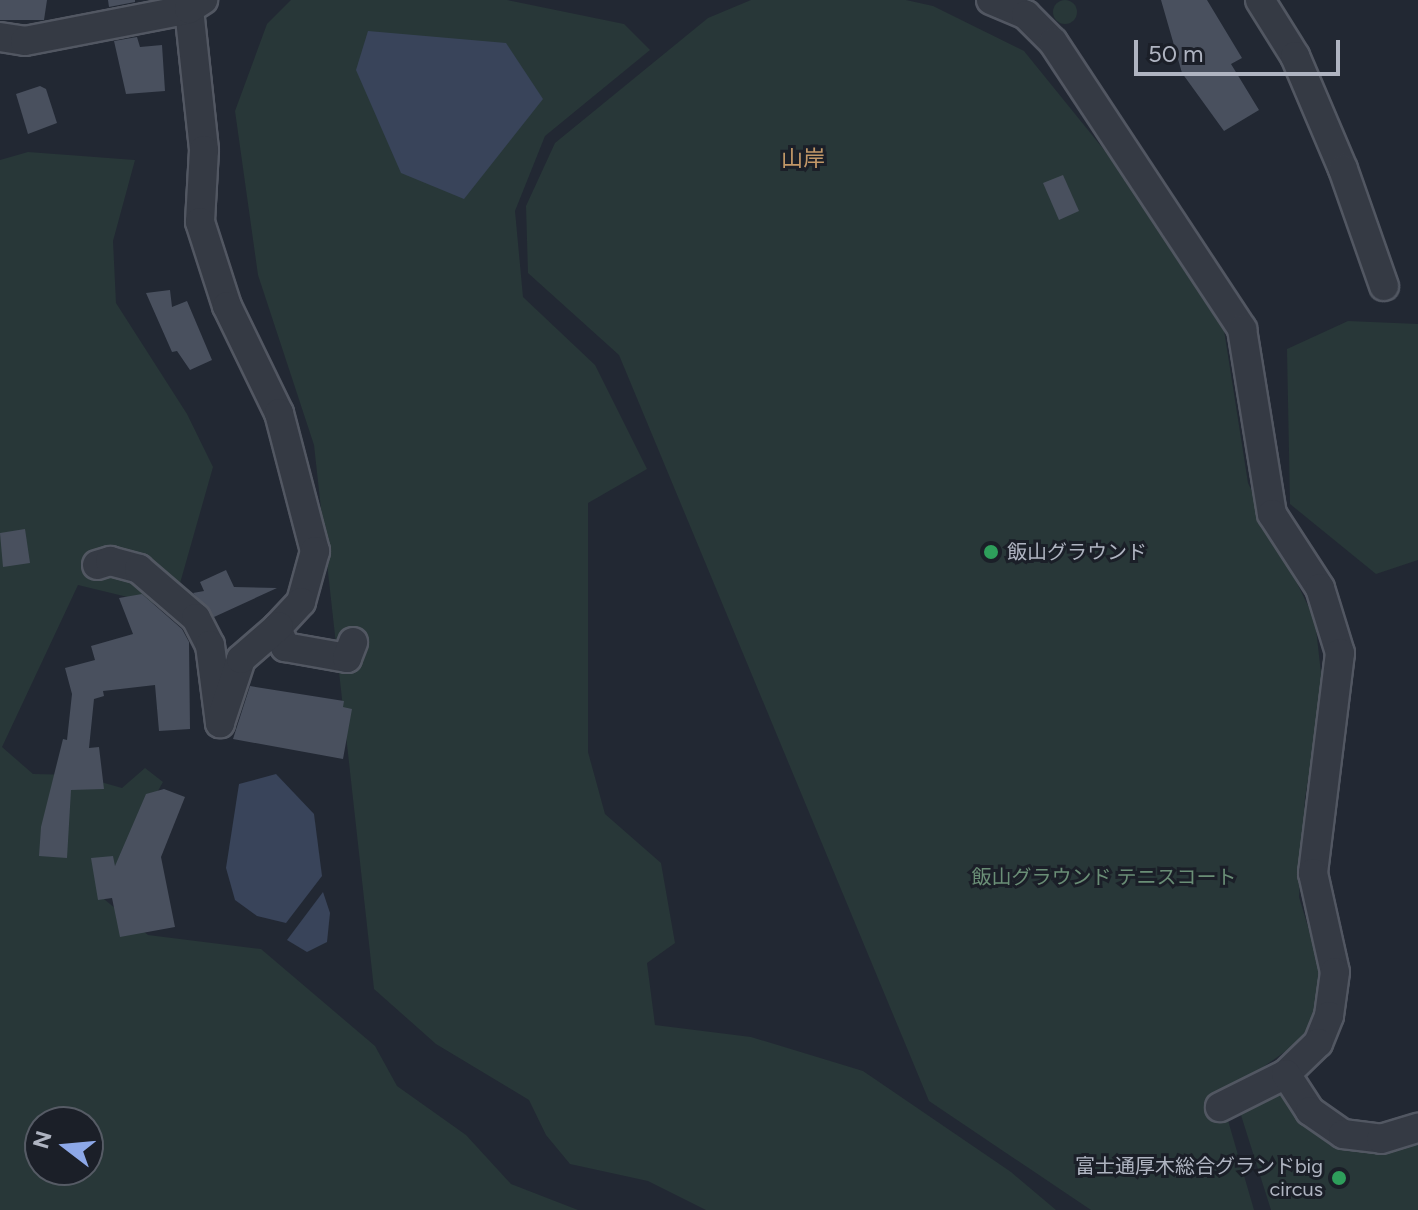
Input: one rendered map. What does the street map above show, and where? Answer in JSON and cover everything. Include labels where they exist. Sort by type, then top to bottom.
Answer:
[{"type":"street","points":[[991,0],[1026,15],[1053,42],[1242,329],[1272,514],[1320,588],[1332,617],[1341,675],[1313,873],[1335,972],[1325,1032],[1286,1074],[1220,1107]]},
{"type":"street","points":[[1260,0],[1295,56],[1343,169],[1384,286]]},
{"type":"street","points":[[0,37],[25,41],[196,5],[204,150],[200,222],[227,306],[279,413],[315,551],[301,602],[241,659],[220,723],[210,645],[196,618],[139,569],[110,561],[97,565]]},
{"type":"street","points":[[279,626],[285,647],[347,658],[353,642]]},
{"type":"street","points":[[1286,1074],[1310,1111],[1343,1134],[1381,1139],[1418,1128]]},
{"type":"green space","points":[[291,0],[507,0],[624,24],[650,50],[545,136],[515,211],[523,297],[595,365],[647,469],[588,503],[588,752],[605,814],[661,863],[675,943],[647,963],[655,1025],[751,1037],[863,1071],[1011,1172],[1056,1210],[706,1210],[648,1181],[570,1164],[546,1135],[529,1100],[436,1044],[374,989],[314,445],[258,275],[235,111],[267,24]]},
{"type":"green space","name":"飯山グラウンド","points":[[751,0],[906,0],[933,6],[1024,51],[1105,151],[1221,311],[1248,483],[1315,620],[1323,691],[1305,798],[1299,897],[1321,970],[1317,1009],[1300,1041],[1214,1102],[1227,1117],[1254,1210],[1091,1210],[929,1101],[619,355],[528,273],[526,206],[555,143],[708,18]]},
{"type":"green space","points":[[1065,0],[1076,7],[1077,12],[1070,23],[1065,24],[1054,17],[1053,12],[1060,1]]},
{"type":"green space","points":[[28,152],[135,160],[113,241],[116,303],[187,414],[213,467],[173,608],[78,585],[2,747],[33,774],[76,775],[122,788],[145,768],[163,782],[99,895],[148,935],[261,949],[375,1046],[397,1086],[466,1135],[511,1184],[578,1210],[0,1210],[0,160]]},
{"type":"green space","points":[[1348,321],[1418,324],[1418,560],[1376,574],[1290,504],[1287,349]]},
{"type":"green space","name":"富士通厚木総合グランドbig circus","points":[[1284,1089],[1323,1135],[1418,1140],[1418,1210],[1271,1210],[1240,1112]]},
{"type":"water","points":[[368,31],[506,43],[543,99],[464,199],[401,173],[356,70]]},
{"type":"water","points":[[276,774],[314,814],[322,876],[286,923],[257,916],[235,900],[226,868],[239,784]]},
{"type":"water","points":[[323,892],[330,913],[327,942],[307,952],[287,940]]},
{"type":"building","points":[[0,0],[47,0],[44,20],[0,20]]},
{"type":"building","points":[[108,0],[135,0],[135,2],[109,7]]},
{"type":"building","points":[[1161,0],[1207,0],[1242,58],[1231,64],[1259,110],[1224,131],[1182,73]]},
{"type":"building","points":[[137,37],[140,47],[162,45],[165,91],[126,94],[114,41]]},
{"type":"building","points":[[40,86],[46,89],[57,123],[28,134],[16,94]]},
{"type":"building","points":[[1063,175],[1079,211],[1059,220],[1043,183]]},
{"type":"building","points":[[170,290],[172,307],[187,301],[212,360],[190,370],[177,351],[172,352],[146,293]]},
{"type":"building","points":[[25,529],[30,563],[3,567],[0,533]]},
{"type":"building","points":[[226,570],[234,587],[277,588],[214,617],[193,593],[204,591],[200,582]]},
{"type":"building","points":[[142,594],[182,629],[189,642],[190,729],[159,731],[155,685],[103,691],[104,696],[94,699],[89,748],[99,747],[104,789],[71,790],[67,858],[39,856],[41,827],[63,739],[67,740],[72,694],[65,668],[95,660],[91,646],[133,634],[119,598]]},
{"type":"building","points":[[250,686],[344,701],[343,707],[352,709],[343,759],[233,739]]},
{"type":"building","points":[[164,789],[185,797],[161,857],[175,927],[120,937],[112,898],[98,900],[91,858],[113,856],[115,866],[146,794]]},
{"type":"place","name":"飯山グラウンド","points":[[991,552]]},
{"type":"place","name":"富士通厚木総合グランドbig circus","points":[[1339,1178]]},
{"type":"district","name":"山岸","points":[[803,159]]},
{"type":"park label","name":"飯山グラウンド テニスコート","points":[[1104,877]]}]
